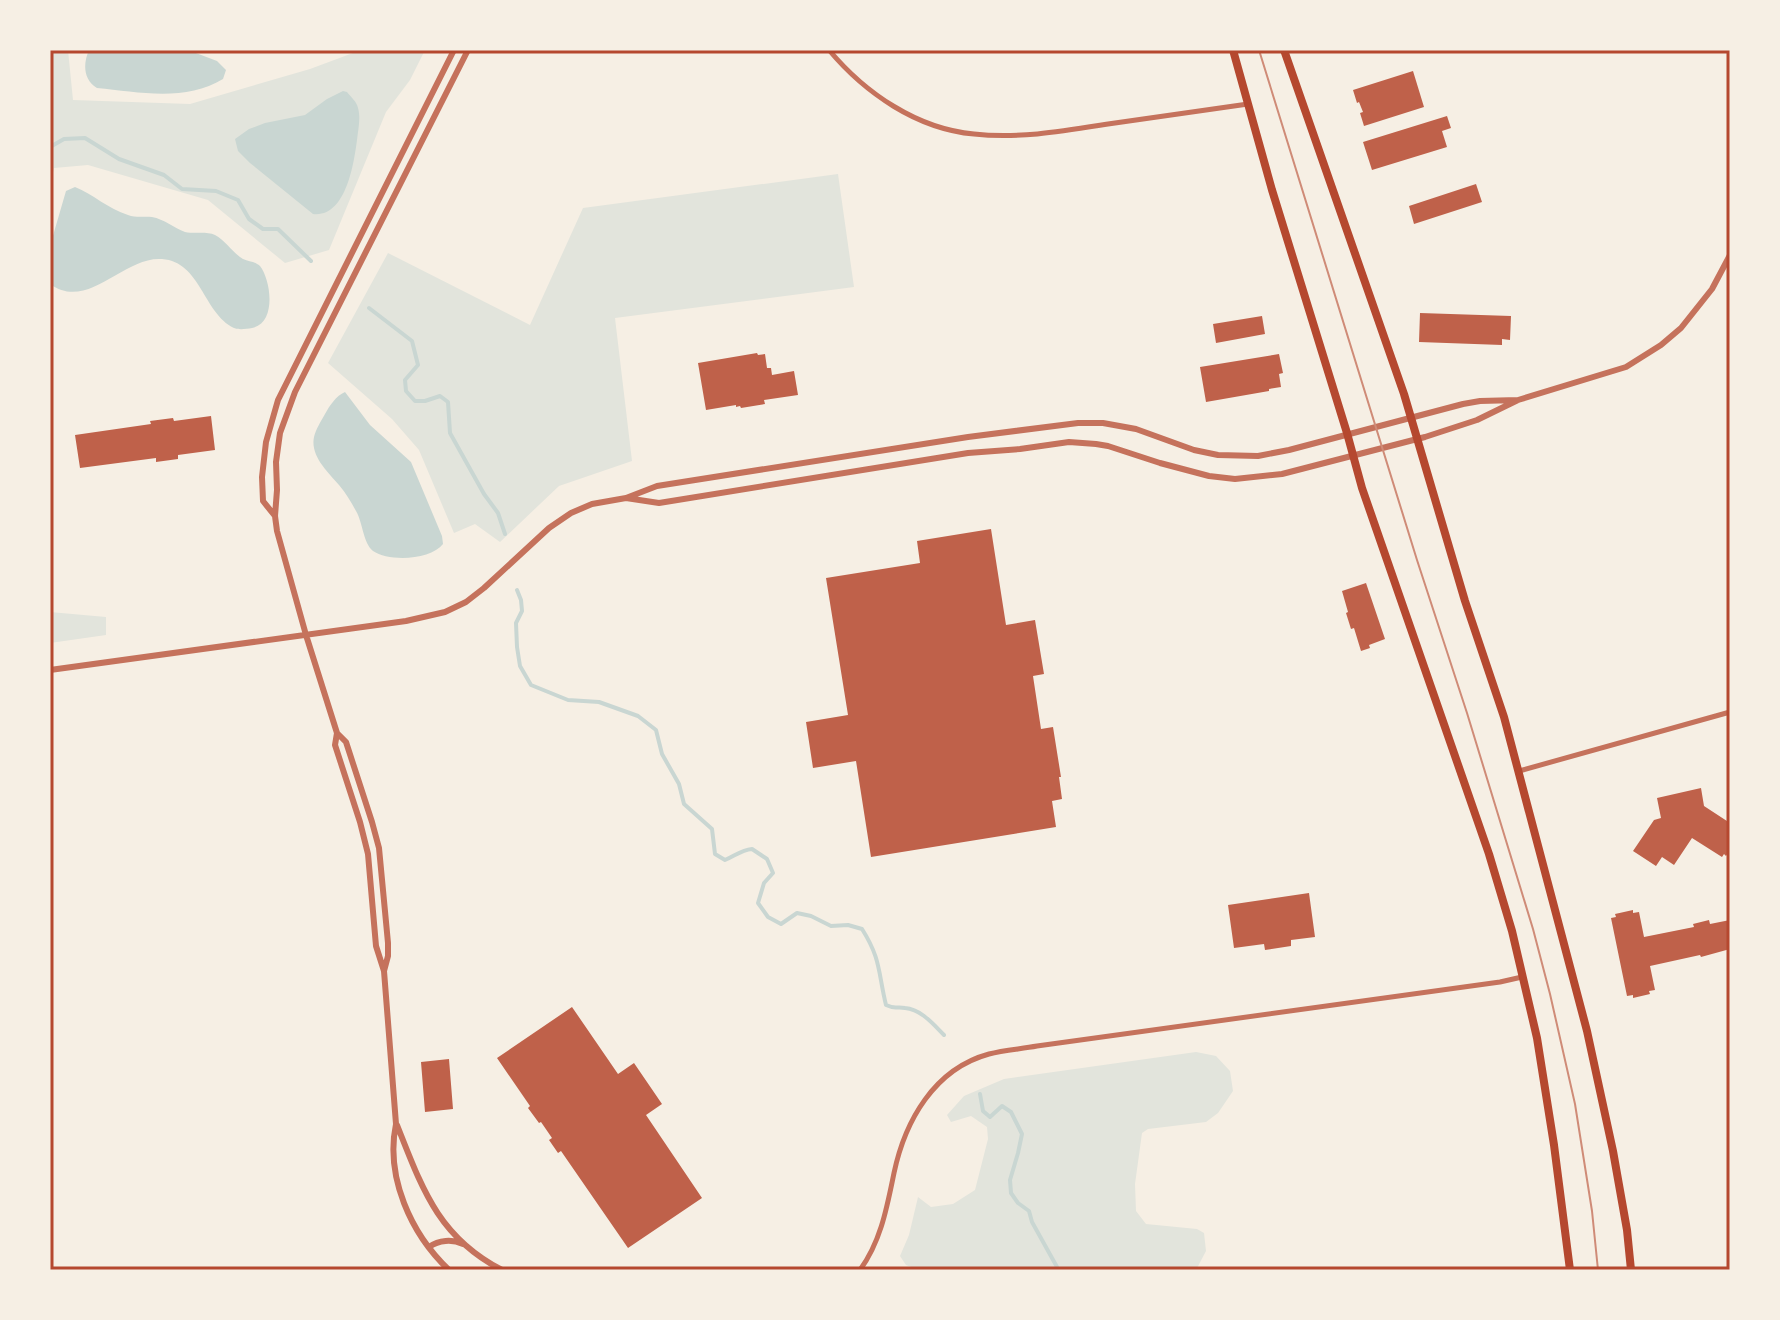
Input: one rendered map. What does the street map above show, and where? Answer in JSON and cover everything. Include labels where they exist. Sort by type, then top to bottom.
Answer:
[{"type":"main road","points":[[1233,50],[1272,190],[1367,502],[1489,854],[1512,931],[1537,1038],[1570,1270]]},
{"type":"main road","points":[[1284,50],[1412,417],[1465,601],[1501,707],[1587,1031],[1613,1151],[1631,1270]]},
{"type":"street","points":[[275,516],[263,501],[264,452],[273,414],[454,50]]},
{"type":"street","points":[[449,1270],[429,1247],[407,1211],[398,1181],[393,1149],[396,1124],[384,971],[376,946],[368,854],[335,745],[337,733],[306,635],[275,516],[276,462],[285,415],[468,50]]},
{"type":"street","points":[[829,50],[861,83],[896,108],[934,125],[972,134],[1007,136],[1042,133],[1248,104]]},
{"type":"street","points":[[401,155],[412,160]]},
{"type":"street","points":[[626,498],[659,503],[968,453],[1069,442],[1108,446],[1209,476],[1235,479],[1282,474],[1418,439],[1477,420],[1518,400],[1617,370],[1650,353],[1688,320],[1712,289],[1730,255]]},
{"type":"street","points":[[50,670],[406,621],[445,612],[476,595],[558,520],[578,509],[685,481],[972,436],[1078,423],[1103,423],[1136,429],[1194,450],[1230,457],[1258,456],[1480,401],[1518,400]]},
{"type":"street","points":[[1519,771],[1730,712]]},
{"type":"street","points":[[337,733],[346,742],[379,848],[388,943],[384,971]]},
{"type":"street","points":[[860,1270],[881,1228],[900,1146],[914,1115],[937,1085],[972,1061],[998,1052],[1500,982],[1523,976]]},
{"type":"street","points":[[396,1124],[424,1191],[442,1220],[466,1246]]},
{"type":"street","points":[[429,1247],[444,1241],[459,1242],[502,1270]]},
{"type":"shaded area","points":[[50,50],[68,50],[73,100],[190,104],[310,69],[361,50],[425,50],[410,80],[386,112],[329,250],[285,263],[208,200],[88,165],[54,168],[50,186]]},
{"type":"shaded area","points":[[89,50],[188,50],[217,61],[226,70],[223,79],[193,91],[162,94],[97,88],[86,71]]},
{"type":"shaded area","points":[[343,91],[355,102],[359,116],[350,175],[341,198],[333,207],[324,213],[313,214],[250,163],[238,151],[235,139],[265,123],[305,115]]},
{"type":"shaded area","points":[[838,174],[854,287],[615,318],[632,461],[559,486],[500,542],[475,524],[454,533],[419,450],[392,419],[328,363],[388,253],[530,325],[583,208]]},
{"type":"shaded area","points":[[75,187],[128,215],[156,218],[185,232],[215,235],[243,259],[258,264],[264,272],[269,290],[270,300],[265,318],[252,328],[234,328],[215,311],[185,269],[175,262],[162,259],[133,266],[92,288],[64,291],[50,284],[50,246],[66,191]]},
{"type":"shaded area","points":[[345,392],[370,425],[411,462],[442,536],[443,544],[437,549],[420,556],[399,558],[380,555],[370,547],[356,511],[321,463],[313,444],[327,411],[336,398]]},
{"type":"shaded area","points":[[50,612],[106,617],[106,635],[50,643]]},
{"type":"shaded area","points":[[1196,1052],[1216,1056],[1230,1071],[1233,1091],[1218,1113],[1206,1122],[1148,1129],[1142,1133],[1135,1184],[1136,1211],[1146,1224],[1197,1229],[1204,1233],[1206,1251],[1196,1270],[919,1270],[906,1265],[900,1256],[909,1235],[918,1197],[931,1207],[953,1204],[975,1190],[988,1139],[987,1127],[971,1116],[951,1122],[947,1115],[964,1096],[1004,1079]]},
{"type":"building","points":[[1413,71],[1424,107],[1364,126],[1360,113],[1363,112],[1353,90]]},
{"type":"building","points":[[1447,116],[1451,128],[1442,131],[1447,147],[1372,170],[1363,142]]},
{"type":"building","points":[[1476,184],[1482,202],[1414,224],[1409,206]]},
{"type":"building","points":[[1420,313],[1511,316],[1510,340],[1502,339],[1502,345],[1419,342]]},
{"type":"building","points":[[1262,316],[1265,334],[1216,343],[1213,324]]},
{"type":"building","points":[[765,354],[767,368],[771,368],[772,375],[794,371],[798,395],[764,400],[765,404],[741,408],[736,405],[706,410],[698,363]]},
{"type":"building","points":[[1279,354],[1283,373],[1279,374],[1281,387],[1206,402],[1200,367]]},
{"type":"building","points":[[211,416],[215,450],[178,455],[178,459],[156,462],[156,458],[80,468],[75,435],[151,424],[150,421]]},
{"type":"building","points":[[991,529],[1006,625],[1035,620],[1044,674],[1033,676],[1041,729],[1053,727],[1061,777],[1062,799],[1052,801],[1056,827],[871,857],[856,761],[813,768],[806,722],[848,715],[826,578],[920,563],[917,541]]},
{"type":"building","points":[[1366,583],[1385,639],[1361,651],[1354,628],[1351,629],[1342,591]]},
{"type":"building","points":[[1701,788],[1704,806],[1730,823],[1730,850],[1726,856],[1724,854],[1722,857],[1692,838],[1674,865],[1662,857],[1656,866],[1633,851],[1654,820],[1661,818],[1657,798]]},
{"type":"building","points":[[1309,893],[1315,937],[1291,940],[1291,946],[1265,950],[1264,944],[1234,948],[1228,905]]},
{"type":"building","points":[[1633,910],[1633,913],[1639,912],[1644,937],[1694,927],[1693,924],[1709,920],[1710,924],[1730,920],[1730,949],[1650,966],[1655,990],[1633,998],[1633,995],[1627,996],[1611,918]]},
{"type":"building","points":[[572,1007],[618,1074],[634,1063],[662,1104],[646,1115],[702,1198],[628,1248],[561,1151],[558,1153],[549,1140],[552,1138],[528,1108],[530,1106],[497,1058]]},
{"type":"building","points":[[449,1059],[453,1109],[425,1112],[421,1062]]},
{"type":"waterway","points":[[50,147],[64,139],[85,138],[119,159],[164,175],[182,189],[216,191],[238,200],[249,219],[263,229],[278,229],[311,261]]},
{"type":"waterway","points":[[369,308],[412,341],[418,365],[405,380],[406,391],[415,401],[440,396],[448,402],[450,433],[498,513],[505,534]]},
{"type":"waterway","points":[[517,590],[522,611],[516,623],[517,647],[520,666],[531,685],[568,700],[599,702],[638,716],[656,730],[662,754],[679,784],[684,804],[712,829],[715,854],[725,860],[752,849],[767,859],[773,873],[764,883],[758,903],[768,917],[781,924],[797,913],[831,926],[848,925],[862,929],[876,958],[886,1005],[916,1011],[944,1035]]},
{"type":"waterway","points":[[980,1094],[983,1111],[990,1117],[1002,1106],[1011,1112],[1022,1134],[1010,1180],[1011,1193],[1029,1211],[1056,1270]]},
{"type":"tram line","points":[[1259,50],[1533,929],[1575,1104],[1598,1270]]}]
